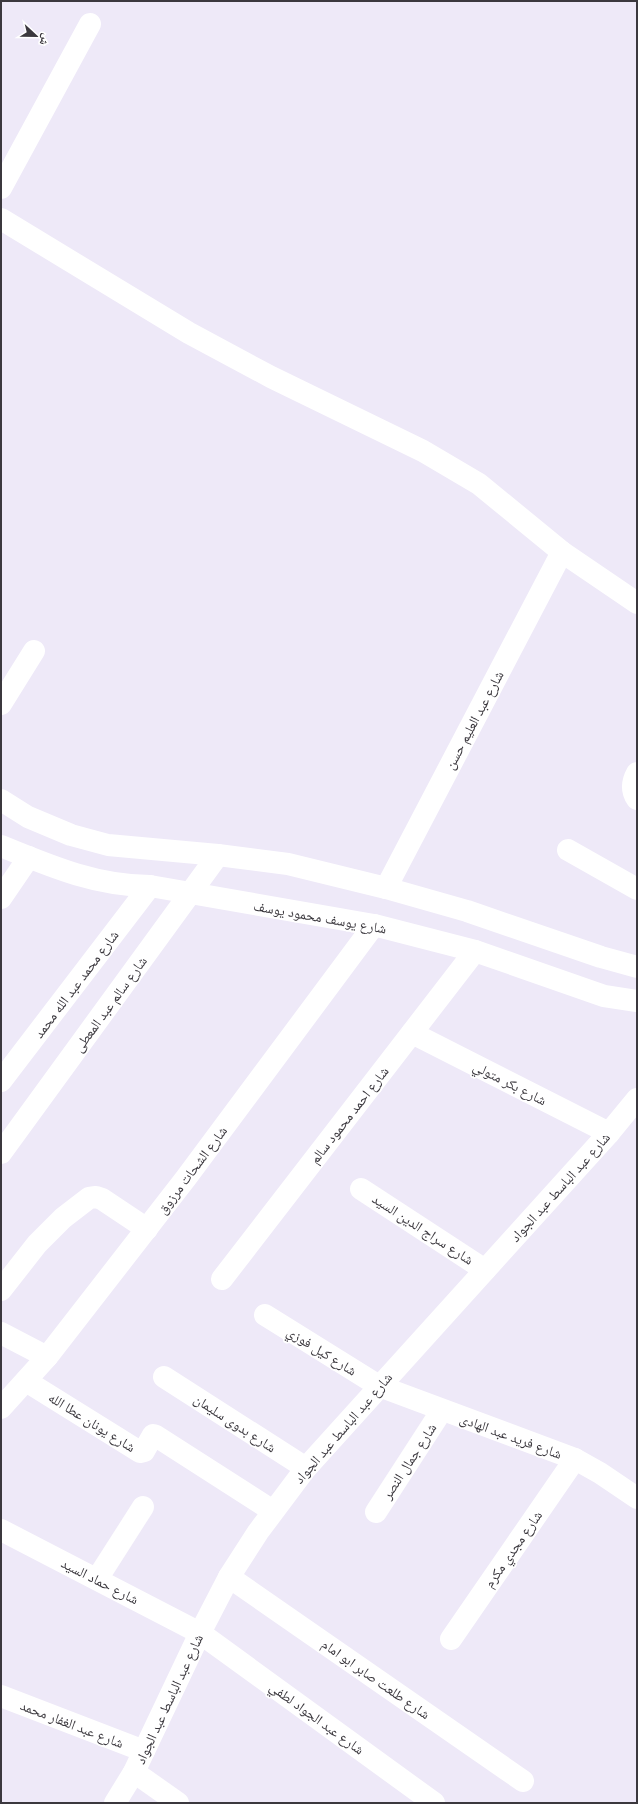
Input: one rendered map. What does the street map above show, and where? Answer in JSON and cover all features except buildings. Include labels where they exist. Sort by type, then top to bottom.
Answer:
[{"type":"street","points":[[1,188],[90,24]]},
{"type":"street","points":[[1,219],[189,332],[271,377],[430,454],[479,484],[562,552],[637,603]]},
{"type":"street","name":"شارع عبد العليم حسن","points":[[386,888],[562,552]]},
{"type":"street","points":[[1,704],[34,651]]},
{"type":"street","points":[[637,773],[633,786],[633,792],[637,799]]},
{"type":"street","points":[[1,800],[28,817],[71,835],[108,846],[218,855],[288,864],[386,888],[468,911],[601,957],[637,967]]},
{"type":"street","name":"شارع يوسف محمود يوسف","points":[[1,846],[80,876],[126,886],[150,886],[374,925],[475,951],[604,996],[637,1002]]},
{"type":"street","points":[[568,850],[637,889]]},
{"type":"street","name":"شارع سالم عبد المعطى","points":[[1,1153],[218,855]]},
{"type":"street","points":[[1,898],[29,857]]},
{"type":"street","name":"شارع محمد عبد الله محمد","points":[[1,1081],[150,886]]},
{"type":"street","name":"شارع الشحات مرزوق","points":[[1,1408],[48,1357],[147,1229],[374,925]]},
{"type":"street","name":"شارع احمد محمود سالم","points":[[222,1279],[475,951]]},
{"type":"street","name":"شارع بكر متولي","points":[[412,1033],[609,1133]]},
{"type":"street","name":"شارع عبد الباسط عبد الجواد","points":[[115,1803],[134,1772],[200,1633],[229,1577],[273,1512],[306,1468],[609,1133],[633,1105],[637,1098]]},
{"type":"street","name":"شارع سراج الدين السيد","points":[[361,1189],[485,1270]]},
{"type":"street","points":[[1,1290],[37,1244],[63,1218],[89,1198],[96,1197],[102,1199],[147,1229]]},
{"type":"street","name":"شارع كيل فوزي","points":[[265,1315],[379,1386]]},
{"type":"street","points":[[1,1333],[48,1357]]},
{"type":"street","name":"شارع بدوى سليمان","points":[[164,1377],[306,1468]]},
{"type":"street","name":"شارع يونان عطا الله","points":[[26,1381],[141,1452],[144,1451],[153,1435],[156,1436],[273,1512]]},
{"type":"street","name":"شارع فريد عبد الهادى","points":[[379,1386],[575,1459],[600,1473],[637,1498]]},
{"type":"street","name":"شارع جمال النصر","points":[[376,1512],[442,1410]]},
{"type":"street","name":"شارع مجدي مكرم","points":[[450,1639],[575,1459]]},
{"type":"street","points":[[97,1579],[142,1507]]},
{"type":"street","name":"شارع حماد السيد","points":[[1,1530],[200,1633]]},
{"type":"street","name":"شارع طلعت صابر ابو امام","points":[[229,1577],[523,1781]]},
{"type":"street","name":"شارع عبد الجواد لطفي","points":[[200,1633],[434,1803]]},
{"type":"street","name":"شارع عبد الغفار محمد","points":[[1,1696],[144,1751]]},
{"type":"street","points":[[134,1772],[178,1803]]}]
